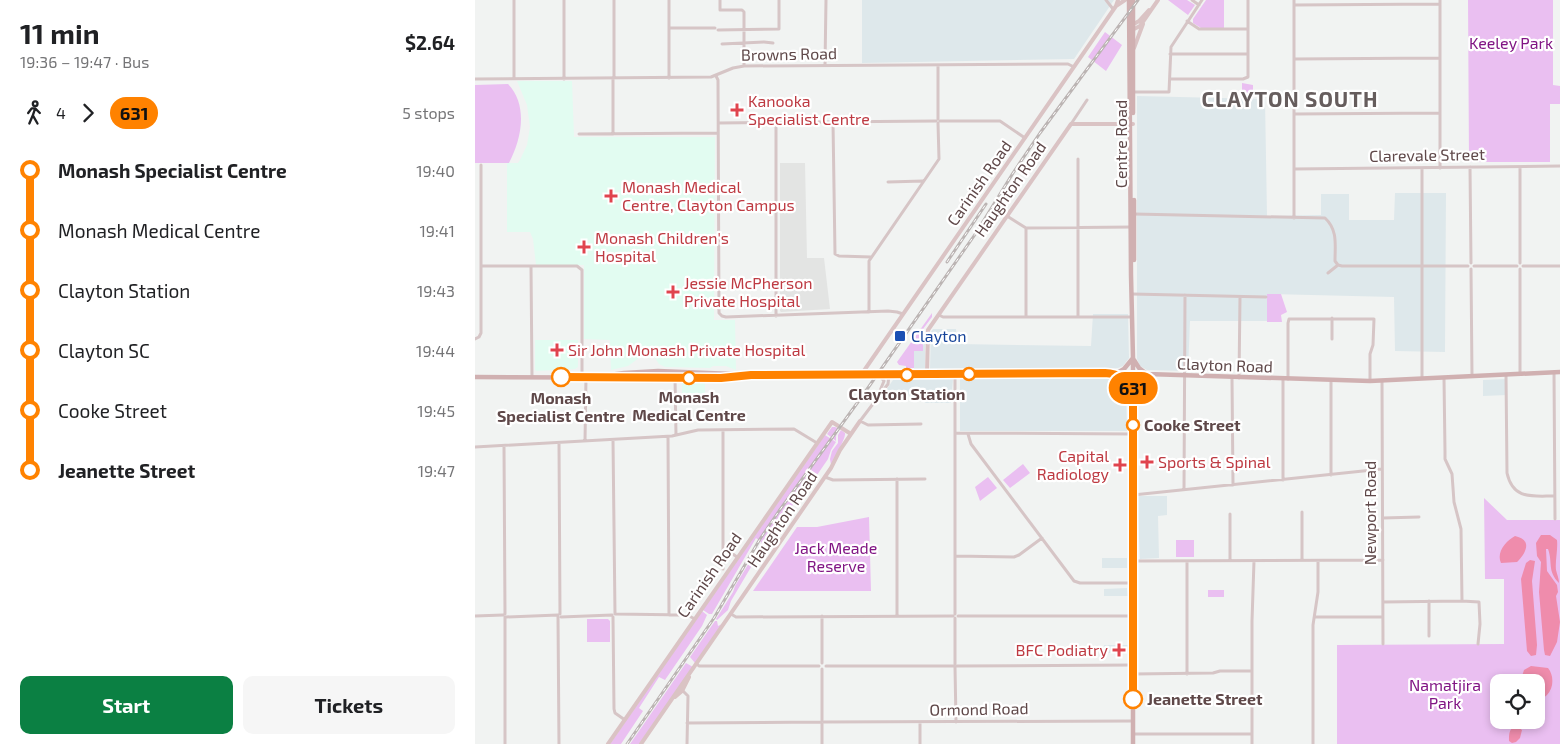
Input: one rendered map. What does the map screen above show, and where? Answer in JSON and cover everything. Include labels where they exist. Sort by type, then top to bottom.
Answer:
[{"type":"main road","name":"Centre Road","points":[[1133,0],[1133,744]]},
{"type":"main road","name":"Centre Road","points":[[1129,2],[1134,48],[1132,124]]},
{"type":"main road","points":[[1133,358],[1139,368],[1149,374],[1139,380],[1133,388],[1124,378],[1116,374],[1124,369],[1133,358]]},
{"type":"main road","name":"Clayton Road","points":[[603,377],[624,373],[658,371],[739,375],[1149,374],[1331,381],[1382,381],[1560,372]]},
{"type":"main road","name":"Clayton Road","points":[[475,377],[721,378],[739,375]]},
{"type":"street","points":[[514,0],[515,78]]},
{"type":"street","points":[[564,0],[564,78]]},
{"type":"street","points":[[613,134],[614,0]]},
{"type":"street","points":[[669,0],[669,78]]},
{"type":"street","points":[[720,0],[720,10],[743,10],[744,66]]},
{"type":"street","points":[[669,28],[779,29],[779,0]]},
{"type":"street","points":[[825,65],[826,0]]},
{"type":"street","points":[[1106,0],[1117,5],[1129,2]]},
{"type":"street","name":"Carinish Road","points":[[861,375],[1117,5],[1125,0]]},
{"type":"street","points":[[1132,28],[1144,18],[1158,0]]},
{"type":"street","points":[[1192,0],[1199,5]]},
{"type":"street","points":[[1133,92],[1167,92],[1170,90],[1171,47],[1202,0]]},
{"type":"street","points":[[1170,79],[1246,78],[1249,74],[1248,0]]},
{"type":"street","points":[[1293,0],[1294,218]]},
{"type":"street","points":[[1293,5],[1440,2],[1440,168]]},
{"type":"street","points":[[1134,15],[1144,18]]},
{"type":"street","points":[[1134,48],[1144,18]]},
{"type":"street","points":[[1187,21],[1199,29],[1248,29]]},
{"type":"street","points":[[723,44],[744,42],[773,43]]},
{"type":"street","points":[[1170,54],[1249,54]]},
{"type":"street","points":[[1294,59],[1439,58]]},
{"type":"street","name":"Browns Road","points":[[475,79],[716,76],[733,68],[744,66],[1063,64],[1074,67]]},
{"type":"street","points":[[869,312],[869,260],[939,159],[938,65]]},
{"type":"street","points":[[716,76],[718,80],[719,123],[719,314],[726,317],[869,312],[897,312],[903,314]]},
{"type":"street","name":"Haughton Road","points":[[927,374],[927,334],[929,327],[1087,100]]},
{"type":"street","points":[[1294,114],[1440,113]]},
{"type":"street","points":[[719,123],[1000,121],[1025,138]]},
{"type":"street","points":[[833,122],[835,254],[839,256],[871,257]]},
{"type":"street","points":[[776,123],[777,316]]},
{"type":"street","points":[[1071,124],[1132,124]]},
{"type":"street","points":[[579,134],[718,133]]},
{"type":"street","points":[[1078,159],[1078,316]]},
{"type":"street","points":[[475,339],[481,335],[481,165]]},
{"type":"street","name":"Clarevale Street","points":[[1294,170],[1560,166]]},
{"type":"street","points":[[1469,167],[1472,376]]},
{"type":"street","points":[[1520,167],[1520,373]]},
{"type":"street","points":[[1422,379],[1423,168]]},
{"type":"street","points":[[888,182],[923,181]]},
{"type":"street","points":[[475,190],[481,190]]},
{"type":"street","points":[[1132,214],[1325,218],[1333,225],[1335,261],[1338,265]]},
{"type":"street","points":[[1007,216],[1026,228],[1132,227]]},
{"type":"street","points":[[1026,228],[1026,316]]},
{"type":"street","points":[[475,242],[481,242]]},
{"type":"street","points":[[1328,273],[1338,265],[1560,266]]},
{"type":"street","points":[[481,266],[577,266],[582,270],[585,441]]},
{"type":"street","points":[[531,266],[532,377]]},
{"type":"street","points":[[1132,291],[1185,295],[1266,297]]},
{"type":"street","points":[[475,294],[481,294]]},
{"type":"street","points":[[1184,490],[1185,295]]},
{"type":"street","points":[[1239,297],[1239,378]]},
{"type":"street","points":[[939,315],[943,317],[1132,317]]},
{"type":"street","points":[[1332,318],[1332,339]]},
{"type":"street","points":[[1283,480],[1287,323],[1289,319],[1374,319],[1373,345],[1369,354],[1369,381]]},
{"type":"street","points":[[1554,372],[1555,519]]},
{"type":"street","points":[[877,374],[884,381],[879,394]]},
{"type":"street","points":[[955,374],[956,722]]},
{"type":"street","points":[[1506,374],[1507,473],[1509,483],[1514,490],[1521,494],[1529,496],[1554,496]]},
{"type":"street","name":"Haughton Road","points":[[641,744],[681,689],[833,466],[840,450],[888,384],[889,375]]},
{"type":"street","points":[[675,378],[676,435]]},
{"type":"street","points":[[1232,378],[1233,485]]},
{"type":"street","points":[[1444,378],[1445,459],[1452,474],[1454,502],[1461,529],[1461,601]]},
{"type":"street","points":[[1331,381],[1331,475]]},
{"type":"street","name":"Newport Road","points":[[1382,381],[1383,644]]},
{"type":"street","points":[[860,421],[868,425],[921,424]]},
{"type":"street","name":"Carinish Road","points":[[608,744],[832,422],[851,434]]},
{"type":"street","points":[[475,447],[668,437],[695,430],[796,429],[817,444]]},
{"type":"street","points":[[723,430],[723,569]]},
{"type":"street","points":[[956,434],[1133,434]]},
{"type":"street","points":[[968,434],[971,444],[1074,581],[1080,583],[1133,583]]},
{"type":"street","points":[[668,437],[669,615]]},
{"type":"street","points":[[613,440],[615,712],[625,720]]},
{"type":"street","points":[[559,443],[559,744]]},
{"type":"street","points":[[504,446],[505,744]]},
{"type":"street","points":[[1133,495],[1382,469]]},
{"type":"street","points":[[825,477],[833,480],[925,479]]},
{"type":"street","points":[[897,479],[897,616]]},
{"type":"street","points":[[1302,512],[1302,560]]},
{"type":"street","points":[[1230,514],[1231,560]]},
{"type":"street","points":[[1383,518],[1419,517]]},
{"type":"street","points":[[955,556],[1014,557],[1042,538]]},
{"type":"street","points":[[723,547],[737,557]]},
{"type":"street","points":[[1133,561],[1383,560]]},
{"type":"street","points":[[1187,561],[1187,674]]},
{"type":"street","points":[[1252,744],[1251,671],[1254,561]]},
{"type":"street","points":[[1313,744],[1314,617],[1318,592],[1318,561]]},
{"type":"street","points":[[1429,601],[1429,636]]},
{"type":"street","points":[[1383,602],[1479,602],[1478,644]]},
{"type":"street","points":[[731,614],[735,616],[1133,616]]},
{"type":"street","points":[[475,616],[683,615],[693,620]]},
{"type":"street","points":[[822,616],[823,744]]},
{"type":"street","points":[[1314,617],[1383,617]]},
{"type":"street","points":[[697,664],[699,666],[1133,665]]},
{"type":"street","points":[[1133,674],[1251,671]]},
{"type":"street","points":[[681,689],[687,695],[687,744]]},
{"type":"street","name":"Ormond Road","points":[[687,723],[1133,721]]},
{"type":"street","points":[[920,722],[920,744]]},
{"type":"street","points":[[1133,734],[1252,734]]},
{"type":"shaded area","points":[[862,0],[1114,0],[1074,59],[862,63]]},
{"type":"shaded area","name":"Monash Medical Centre, Clayton Campus","points":[[517,81],[572,81],[574,137],[715,137],[714,320],[735,320],[736,370],[726,366],[713,366],[710,368],[665,367],[659,364],[655,358],[639,358],[628,366],[611,370],[610,340],[584,339],[584,265],[536,265],[533,239],[530,232],[507,232],[507,163],[518,163],[520,160],[527,145],[530,127],[527,105]]},
{"type":"shaded area","points":[[1137,96],[1265,99],[1267,216],[1321,215],[1321,194],[1349,194],[1349,220],[1394,220],[1395,193],[1446,193],[1445,352],[1395,351],[1394,297],[1268,294],[1267,321],[1190,321],[1188,371],[1147,370],[1140,366],[1137,359]]},
{"type":"shaded area","points":[[780,163],[805,163],[807,258],[824,258],[830,309],[780,311]]},
{"type":"shaded area","points":[[1093,314],[1128,314],[1129,358],[1123,366],[1102,369],[931,371],[930,369],[931,332],[933,329],[956,329],[957,344],[1091,346]]},
{"type":"shaded area","name":"Sir John Monash Private Hospital","points":[[535,340],[578,340],[578,367],[575,369],[535,370]]},
{"type":"shaded area","points":[[923,340],[925,340],[925,370],[914,370],[914,351],[923,351]]},
{"type":"shaded area","points":[[960,378],[1119,379],[1125,383],[1126,389],[1127,431],[960,431]]},
{"type":"shaded area","points":[[953,379],[951,403],[926,403],[924,402],[923,395],[882,396],[893,380]]},
{"type":"shaded area","points":[[1507,379],[1507,395],[1483,396],[1483,380]]},
{"type":"shaded area","points":[[682,382],[705,382],[705,400],[682,399]]},
{"type":"shaded area","points":[[1137,496],[1167,496],[1167,515],[1158,516],[1159,558],[1140,559]]},
{"type":"shaded area","points":[[1541,535],[1550,535],[1557,540],[1556,570],[1559,583],[1553,575],[1548,549],[1546,549],[1547,571],[1557,585],[1558,592],[1556,596],[1560,622],[1557,642],[1550,656],[1545,655],[1544,650],[1539,592],[1541,562],[1537,556],[1536,543]]},
{"type":"shaded area","points":[[1515,536],[1524,540],[1526,544],[1523,555],[1517,562],[1501,563],[1500,555],[1503,547]]},
{"type":"shaded area","points":[[1102,558],[1127,558],[1127,568],[1102,568]]},
{"type":"shaded area","points":[[1530,560],[1535,561],[1532,581],[1537,645],[1536,655],[1531,656],[1527,651],[1521,579],[1526,563]]},
{"type":"shaded area","points":[[1127,588],[1128,596],[1104,596],[1104,589]]},
{"type":"shaded area","points":[[1104,645],[1128,645],[1128,653],[1104,653]]},
{"type":"shaded area","points":[[1531,666],[1548,668],[1552,678],[1552,685],[1545,697],[1545,674],[1523,674],[1524,670]]},
{"type":"shaded area","points":[[1512,729],[1522,730],[1520,738],[1516,742],[1512,743],[1509,741]]},
{"type":"green space","points":[[1168,0],[1187,0],[1195,5],[1188,15]]},
{"type":"green space","points":[[1206,0],[1224,0],[1224,28],[1201,28],[1193,23],[1193,19]]},
{"type":"green space","name":"Keeley Park","points":[[1468,0],[1553,0],[1553,85],[1560,86],[1560,104],[1550,104],[1550,162],[1469,162]]},
{"type":"green space","points":[[1105,32],[1122,45],[1106,71],[1088,57]]},
{"type":"green space","points":[[1242,83],[1253,85],[1253,99],[1242,99]]},
{"type":"green space","points":[[508,84],[515,93],[521,113],[519,134],[513,154],[509,163],[475,163],[475,85]]},
{"type":"green space","points":[[1267,294],[1281,294],[1287,312],[1281,315],[1282,322],[1267,322]]},
{"type":"green space","points":[[932,313],[932,317],[923,329],[923,351],[914,351],[914,368],[906,368],[906,366],[899,365],[897,362]]},
{"type":"green space","points":[[832,427],[839,429],[836,441],[827,434]]},
{"type":"green space","points":[[841,430],[845,433],[845,436],[831,465],[832,451],[838,443],[838,435]]},
{"type":"green space","points":[[825,435],[836,442],[828,459],[804,494],[794,503],[754,562],[731,601],[728,610],[717,620],[735,586],[762,543],[756,538],[712,614],[703,610]]},
{"type":"green space","points":[[1023,464],[1030,473],[1010,488],[1003,480]]},
{"type":"green space","points":[[988,477],[997,488],[980,501],[975,487]]},
{"type":"green space","name":"Namatjira Park","points":[[1484,498],[1507,520],[1560,520],[1560,744],[1337,744],[1337,645],[1504,644],[1504,579],[1485,579]]},
{"type":"green space","name":"Jack Meade Reserve","points":[[869,517],[871,591],[753,591],[797,527],[817,527]]},
{"type":"green space","points":[[1176,540],[1194,540],[1194,557],[1176,557]]},
{"type":"green space","points":[[1208,590],[1224,590],[1224,597],[1208,597]]},
{"type":"green space","points":[[702,611],[707,615],[702,626],[665,680],[659,677],[639,708],[643,711],[621,744],[610,744]]},
{"type":"green space","points":[[587,619],[608,619],[610,621],[610,642],[587,642]]},
{"type":"green space","points":[[715,621],[717,621],[718,626],[722,624],[695,663],[690,657]]},
{"type":"green space","points":[[686,663],[693,667],[639,744],[630,744]]},
{"type":"railway","points":[[627,744],[714,618],[760,539],[779,511],[976,233],[1040,133],[1138,0]]},
{"type":"railway","points":[[947,262],[986,204]]},
{"type":"bus line","name":"631","points":[[561,377],[721,378],[739,375],[1105,373],[1123,377],[1133,388],[1133,699]]},
{"type":"place","name":"Kanooka Specialist Centre","points":[[737,110]]},
{"type":"place","name":"Monash Medical Centre, Clayton Campus","points":[[611,196]]},
{"type":"place","name":"Monash Children's Hospital","points":[[584,247]]},
{"type":"place","name":"Jessie McPherson Private Hospital","points":[[673,292]]},
{"type":"place","name":"Clayton","points":[[900,336]]},
{"type":"place","name":"Sir John Monash Private Hospital","points":[[557,350]]},
{"type":"place","name":"Clayton Station","points":[[907,375]]},
{"type":"place","name":"Monash Specialist Centre","points":[[561,377]]},
{"type":"place","name":"Monash Medical Centre","points":[[689,378]]},
{"type":"place","name":"Cooke Street","points":[[1133,425]]},
{"type":"place","name":"Sports & Spinal","points":[[1147,462]]},
{"type":"place","name":"Capital Radiology","points":[[1120,465]]},
{"type":"place","name":"BFC Podiatry","points":[[1119,650]]},
{"type":"place","name":"Jeanette Street","points":[[1133,699]]},
{"type":"district","name":"CLAYTON SOUTH","points":[[1290,100]]}]
